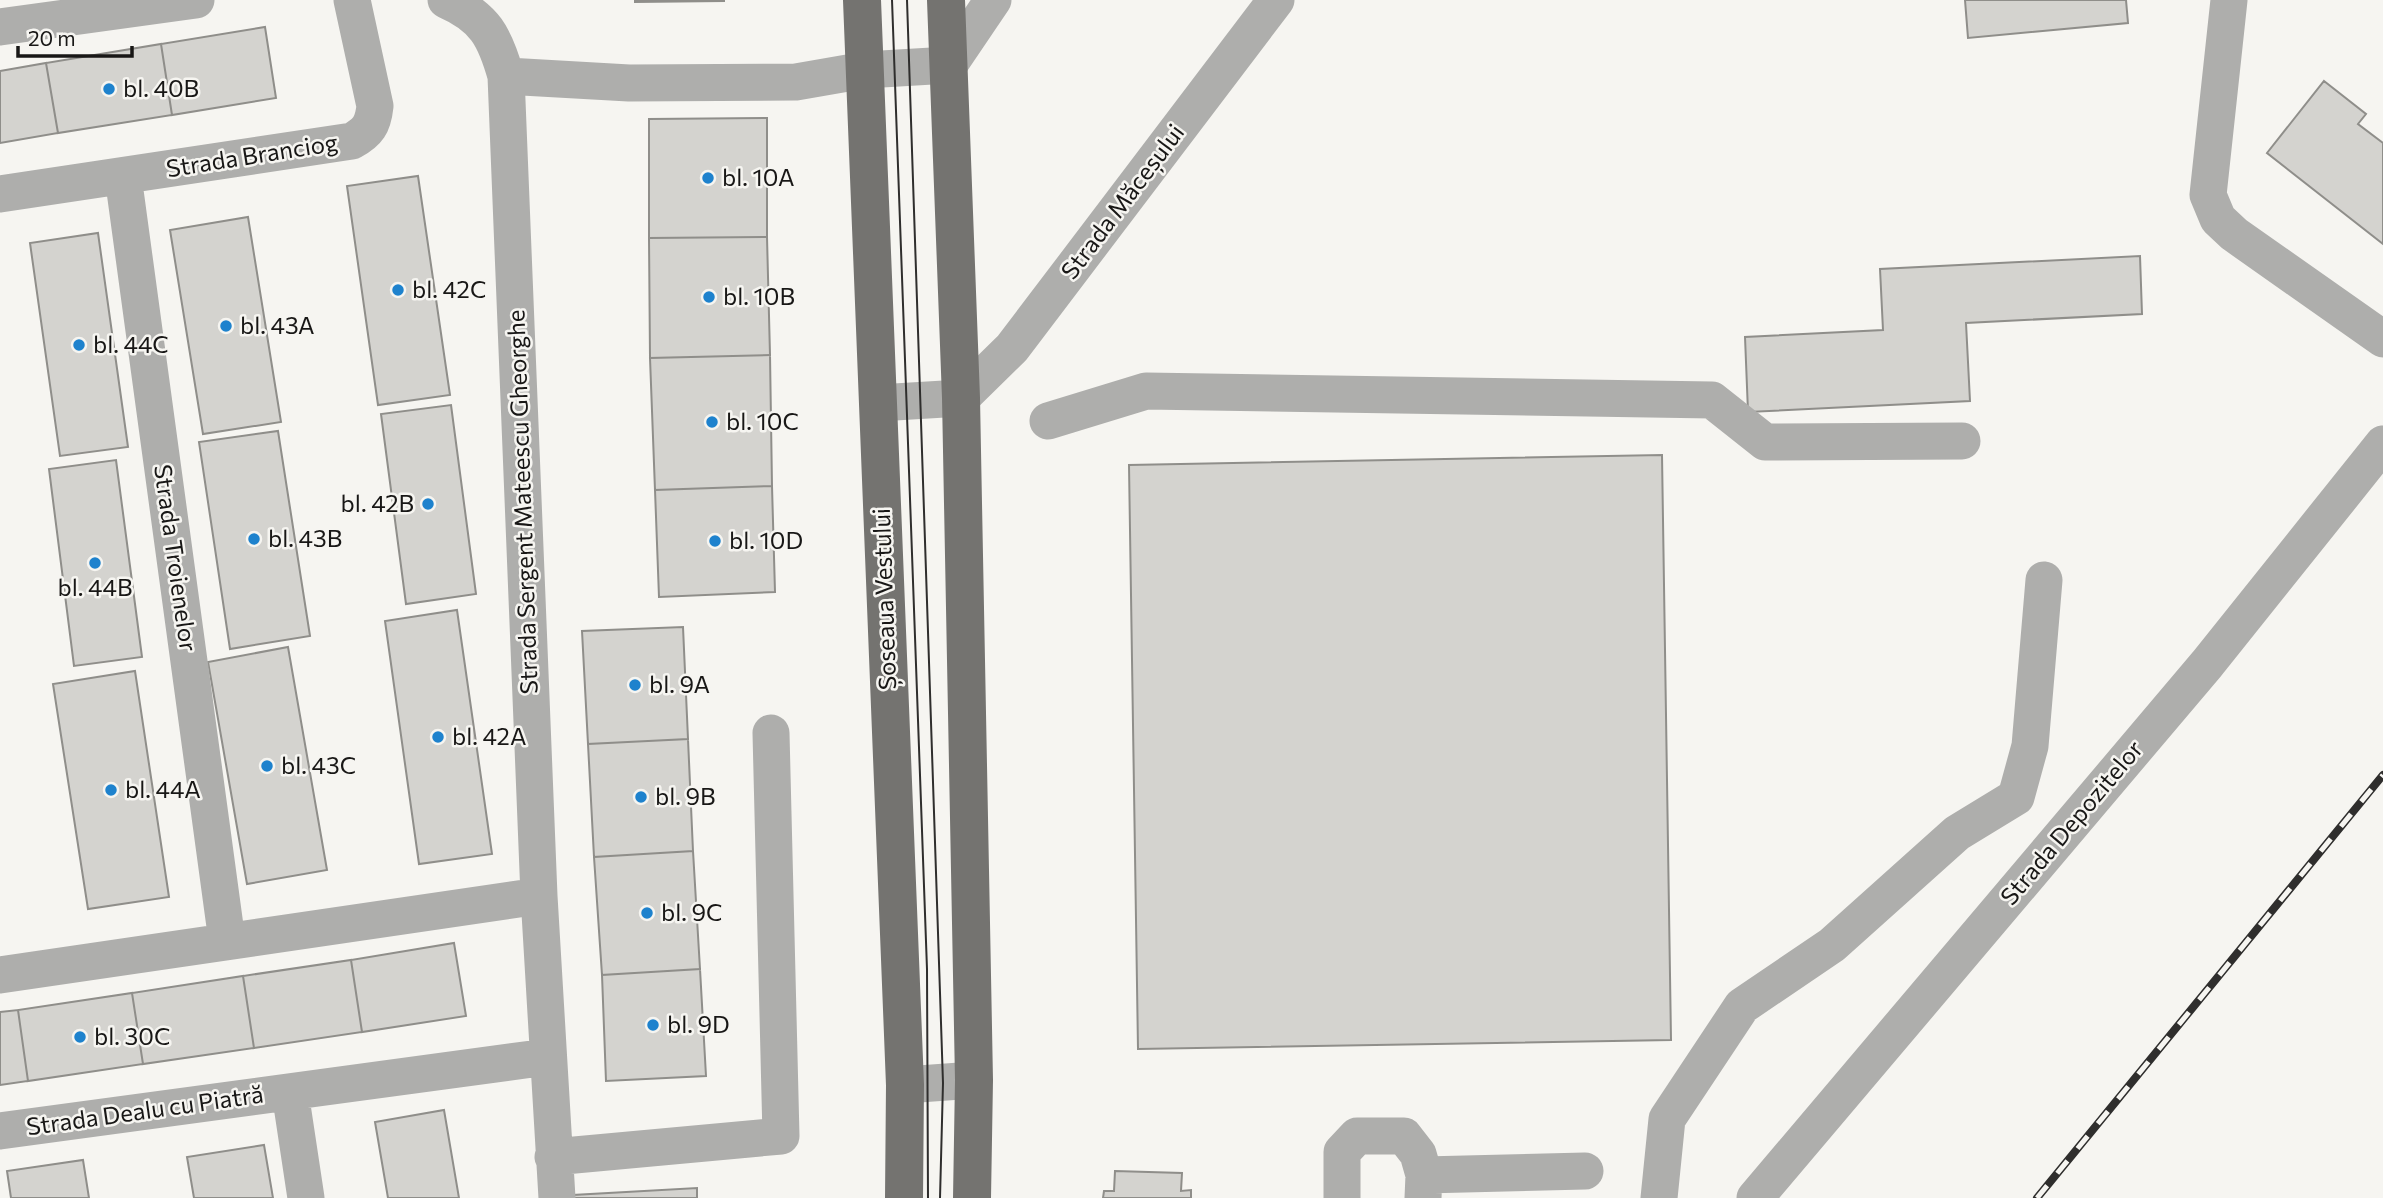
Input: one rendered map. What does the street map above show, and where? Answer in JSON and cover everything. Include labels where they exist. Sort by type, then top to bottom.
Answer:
[{"type":"main road","name":"Șoseaua Vestului","points":[[862,0],[905,1084],[904,1198]]},
{"type":"main road","points":[[946,0],[961,398],[974,1080],[972,1198]]},
{"type":"street","points":[[0,27],[196,0]]},
{"type":"street","name":"Strada Branciog","points":[[0,194],[338,145],[367,132],[373,121],[375,106],[352,0]]},
{"type":"street","name":"Strada Sergent Mateescu Gheorghe","points":[[446,0],[465,9],[496,40],[506,76],[539,896],[556,1198]]},
{"type":"street","points":[[506,76],[629,83],[796,82],[864,70],[949,65],[993,0]]},
{"type":"street","name":"Strada Măceșului","points":[[961,398],[1012,348],[1276,0]]},
{"type":"street","points":[[2229,0],[2208,195],[2218,219],[2234,234],[2383,339]]},
{"type":"street","name":"Strada Troienelor","points":[[124,176],[227,941]]},
{"type":"street","points":[[1048,421],[1146,391],[1713,400],[1765,443],[1962,441]]},
{"type":"street","points":[[878,403],[961,398]]},
{"type":"street","name":"Strada Depozitelor","points":[[1755,1198],[2207,664],[2383,444]]},
{"type":"street","points":[[1659,1198],[1667,1119],[1742,1006],[1832,945],[1957,833],[2017,797],[2031,746],[2044,580]]},
{"type":"street","points":[[553,1157],[781,1136],[771,733]]},
{"type":"street","points":[[0,975],[539,896]]},
{"type":"street","name":"Strada Dealu cu Piatră","points":[[0,1130],[547,1057]]},
{"type":"street","points":[[905,1084],[974,1080]]},
{"type":"street","name":"Strada Dealu cu Piatră","points":[[289,1092],[306,1198]]},
{"type":"street","points":[[1342,1198],[1342,1152],[1357,1136],[1404,1136],[1418,1154],[1424,1187],[1585,1171]]},
{"type":"building","points":[[724,0],[724,1],[635,2]]},
{"type":"building","points":[[1965,0],[2126,0],[2128,23],[1968,38]]},
{"type":"building","points":[[265,27],[276,98],[172,115],[161,44]]},
{"type":"building","name":"bl. 40B","points":[[161,44],[172,115],[58,133],[46,63]]},
{"type":"building","points":[[46,63],[58,133],[0,143],[0,71]]},
{"type":"building","points":[[2324,81],[2366,114],[2358,124],[2383,143],[2383,244],[2267,153]]},
{"type":"building","name":"bl. 10A","points":[[767,118],[767,237],[649,238],[649,119]]},
{"type":"building","name":"bl. 42C","points":[[418,176],[450,395],[378,405],[347,186]]},
{"type":"building","name":"bl. 43A","points":[[248,217],[281,422],[203,434],[170,230]]},
{"type":"building","name":"bl. 44C","points":[[98,233],[128,447],[60,456],[30,243]]},
{"type":"building","name":"bl. 10B","points":[[767,237],[770,355],[650,358],[649,238]]},
{"type":"building","points":[[2140,256],[2142,314],[1966,323],[1970,401],[1748,412],[1745,337],[1883,330],[1880,269]]},
{"type":"building","name":"bl. 10C","points":[[770,355],[772,486],[655,490],[650,358]]},
{"type":"building","name":"bl. 42B","points":[[451,405],[476,594],[406,604],[381,414]]},
{"type":"building","name":"bl. 43B","points":[[278,431],[310,636],[230,649],[199,442]]},
{"type":"building","points":[[1662,455],[1671,1040],[1138,1049],[1129,465]]},
{"type":"building","name":"bl. 44B","points":[[116,460],[142,657],[74,666],[49,469]]},
{"type":"building","name":"bl. 10D","points":[[772,486],[775,592],[659,597],[655,490]]},
{"type":"building","name":"bl. 42A","points":[[457,610],[492,854],[419,864],[385,621]]},
{"type":"building","name":"bl. 9A","points":[[683,627],[688,739],[588,744],[582,631]]},
{"type":"building","name":"bl. 43C","points":[[288,647],[327,870],[247,884],[208,662]]},
{"type":"building","name":"bl. 44A","points":[[135,671],[169,897],[88,909],[53,684]]},
{"type":"building","name":"bl. 9B","points":[[688,739],[693,851],[594,857],[588,744]]},
{"type":"building","name":"bl. 9C","points":[[693,851],[700,969],[602,975],[594,857]]},
{"type":"building","points":[[454,943],[466,1016],[362,1032],[351,960]]},
{"type":"building","points":[[351,960],[362,1032],[254,1048],[243,976]]},
{"type":"building","name":"bl. 9D","points":[[700,969],[706,1076],[606,1081],[602,975]]},
{"type":"building","points":[[243,976],[254,1048],[143,1064],[132,993]]},
{"type":"building","name":"bl. 30C","points":[[132,993],[143,1064],[28,1081],[18,1010]]},
{"type":"building","points":[[18,1010],[28,1081],[0,1085],[0,1012]]},
{"type":"building","points":[[444,1110],[459,1198],[388,1198],[375,1122]]},
{"type":"building","points":[[264,1145],[273,1198],[194,1198],[187,1157]]},
{"type":"building","points":[[83,1160],[89,1198],[11,1198],[7,1171]]},
{"type":"building","points":[[1115,1171],[1182,1173],[1181,1191],[1191,1190],[1191,1198],[1103,1198],[1104,1191],[1114,1191]]},
{"type":"building","points":[[697,1188],[697,1198],[573,1198],[573,1195]]},
{"type":"tram line","points":[[892,0],[927,969],[928,1198]]},
{"type":"tram line","points":[[907,0],[943,1083],[940,1198]]},
{"type":"railway","points":[[2037,1198],[2383,775]]},
{"type":"place","name":"bl. 40B","points":[[109,89]]},
{"type":"place","name":"bl. 10A","points":[[708,178]]},
{"type":"place","name":"bl. 42C","points":[[398,290]]},
{"type":"place","name":"bl. 10B","points":[[709,297]]},
{"type":"place","name":"bl. 43A","points":[[226,326]]},
{"type":"place","name":"bl. 44C","points":[[79,345]]},
{"type":"place","name":"bl. 10C","points":[[712,422]]},
{"type":"place","name":"bl. 42B","points":[[428,504]]},
{"type":"place","name":"bl. 43B","points":[[254,539]]},
{"type":"place","name":"bl. 10D","points":[[715,541]]},
{"type":"place","name":"bl. 44B","points":[[95,563]]},
{"type":"place","name":"bl. 9A","points":[[635,685]]},
{"type":"place","name":"bl. 42A","points":[[438,737]]},
{"type":"place","name":"bl. 43C","points":[[267,766]]},
{"type":"place","name":"bl. 44A","points":[[111,790]]},
{"type":"place","name":"bl. 9B","points":[[641,797]]},
{"type":"place","name":"bl. 9C","points":[[647,913]]},
{"type":"place","name":"bl. 9D","points":[[653,1025]]},
{"type":"place","name":"bl. 30C","points":[[80,1037]]}]
